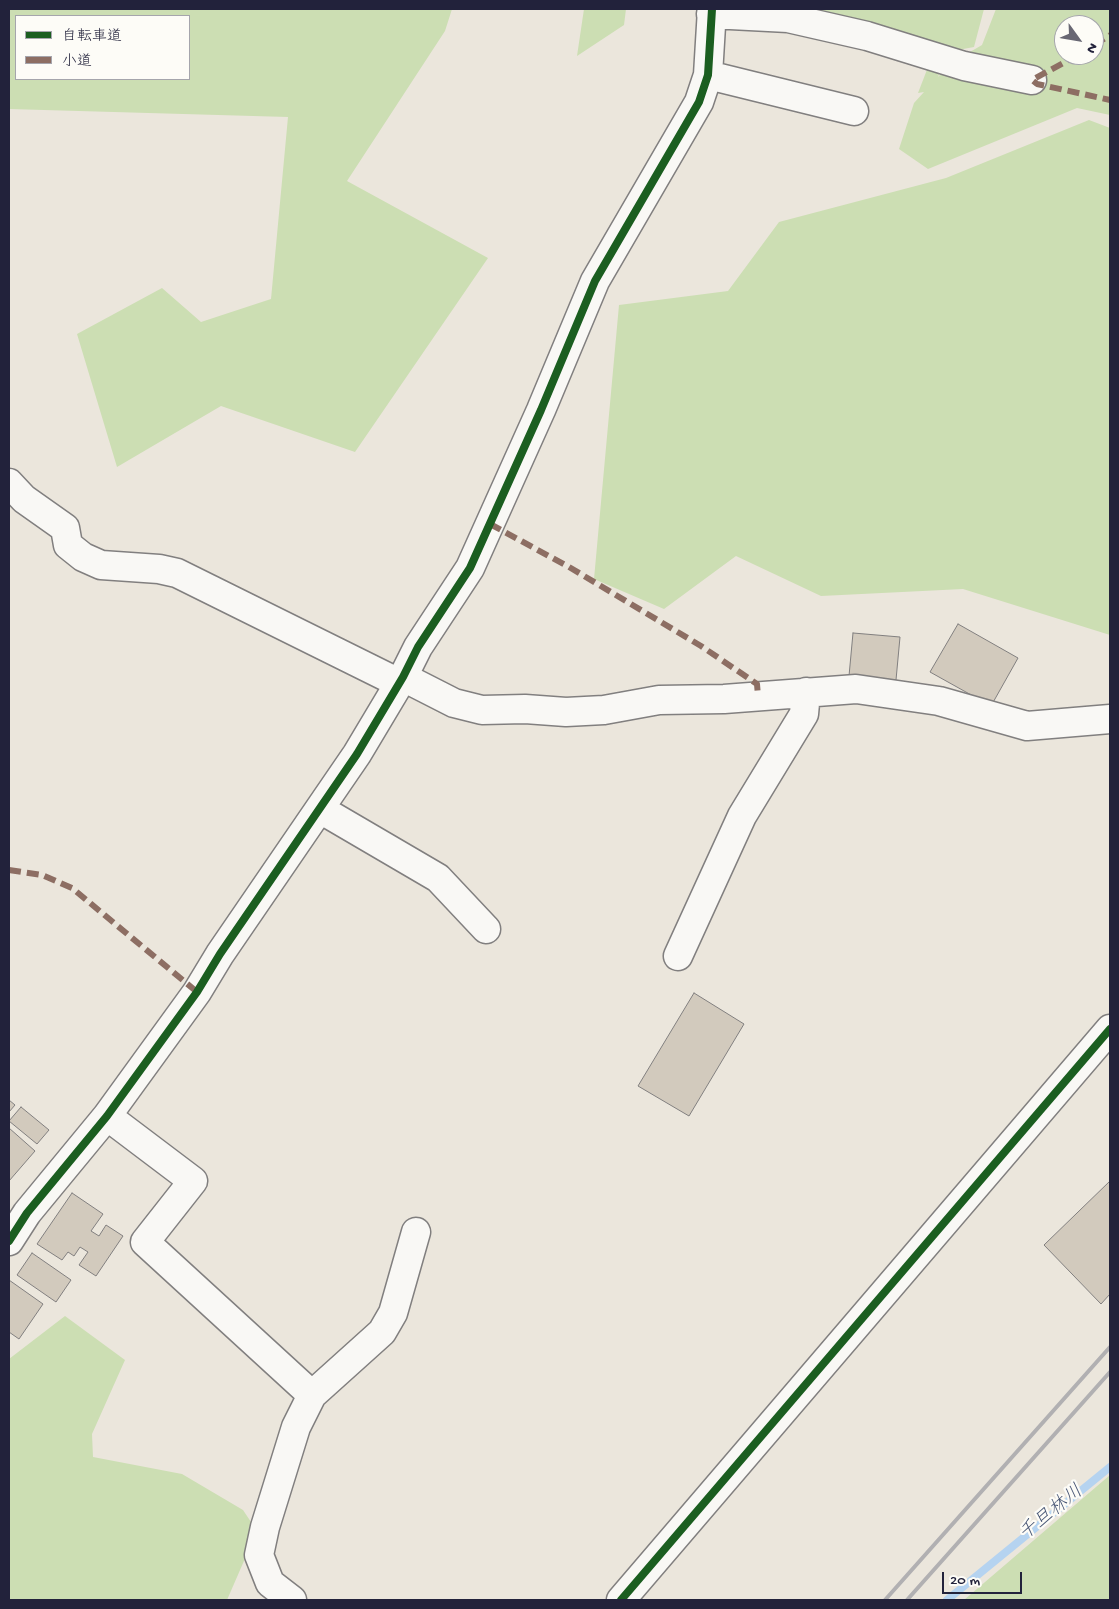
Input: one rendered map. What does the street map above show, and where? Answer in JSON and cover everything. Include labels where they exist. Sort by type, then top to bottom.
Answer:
[{"type":"street","points":[[9,1241],[27,1213],[107,1116],[197,992],[220,954],[357,754],[401,680],[418,647],[470,568],[541,410],[595,281],[699,102],[708,74],[712,11],[788,18],[866,36],[964,66],[1032,80]]},
{"type":"street","points":[[708,74],[854,111]]},
{"type":"street","points":[[9,483],[24,499],[65,528],[68,545],[83,557],[101,565],[159,569],[177,573],[401,680],[454,703],[482,710],[525,709],[576,712],[604,710],[659,700],[724,699],[856,689],[939,701],[1027,726],[1110,719]]},
{"type":"street","points":[[678,956],[742,816],[804,714],[806,692]]},
{"type":"street","points":[[320,809],[438,878],[486,929]]},
{"type":"street","points":[[621,1600],[1110,1029]]},
{"type":"street","points":[[107,1116],[193,1181],[146,1242],[312,1395]]},
{"type":"street","points":[[292,1600],[270,1583],[259,1555],[265,1527],[296,1427],[312,1395],[382,1332],[393,1313],[416,1232]]},
{"type":"green space","points":[[9,9],[452,9],[445,31],[347,181],[488,258],[355,452],[221,406],[117,467],[77,334],[162,288],[201,322],[271,299],[288,117],[9,109]]},
{"type":"green space","points":[[584,9],[626,9],[624,25],[577,56]]},
{"type":"green space","points":[[766,9],[984,9],[974,47],[947,52],[938,77],[951,63],[982,45],[996,9],[1110,9],[1110,115],[1077,108],[928,169],[899,149],[914,103],[924,92],[918,93],[935,49]]},
{"type":"green space","points":[[1089,120],[1110,128],[1110,635],[963,589],[821,596],[736,556],[664,609],[594,579],[619,305],[728,291],[779,222],[946,178]]},
{"type":"green space","points":[[65,1316],[125,1360],[92,1434],[93,1457],[182,1474],[243,1510],[257,1531],[227,1600],[9,1600],[9,1359]]},
{"type":"green space","points":[[1110,1475],[1110,1600],[964,1600]]},
{"type":"building","points":[[958,624],[1018,658],[991,706],[930,672]]},
{"type":"building","points":[[853,633],[900,637],[896,680],[849,676]]},
{"type":"building","points":[[694,993],[744,1024],[689,1116],[638,1086]]},
{"type":"building","points":[[9,1100],[15,1105],[9,1112]]},
{"type":"building","points":[[21,1107],[49,1130],[37,1144],[9,1121]]},
{"type":"building","points":[[9,1128],[35,1151],[9,1181]]},
{"type":"building","points":[[1110,1181],[1110,1294],[1101,1304],[1044,1245]]},
{"type":"building","points":[[72,1193],[103,1214],[91,1231],[99,1236],[106,1225],[123,1236],[96,1276],[79,1265],[88,1252],[80,1247],[74,1256],[68,1252],[62,1260],[37,1244]]},
{"type":"building","points":[[32,1253],[71,1280],[56,1302],[17,1275]]},
{"type":"building","points":[[9,1280],[43,1304],[19,1339],[9,1332]]},
{"type":"waterway","name":"千旦林川","points":[[947,1600],[1110,1467]]},
{"type":"railway","points":[[885,1600],[1110,1347]]},
{"type":"railway","points":[[907,1600],[1110,1372]]},
{"type":"marked path","points":[[1104,39],[1110,35]]},
{"type":"marked path","points":[[1060,65],[1032,80],[1037,84],[1110,100]]},
{"type":"marked path","points":[[490,524],[569,567],[701,646],[757,684],[758,696]]},
{"type":"marked path","points":[[9,870],[42,875],[72,888],[197,992]]},
{"type":"cycle path","points":[[9,1241],[27,1213],[107,1116],[197,992],[220,954],[357,754],[403,677],[418,647],[470,568],[541,410],[595,281],[699,102],[708,75],[712,9]]},
{"type":"cycle path","points":[[621,1600],[1110,1029]]}]
